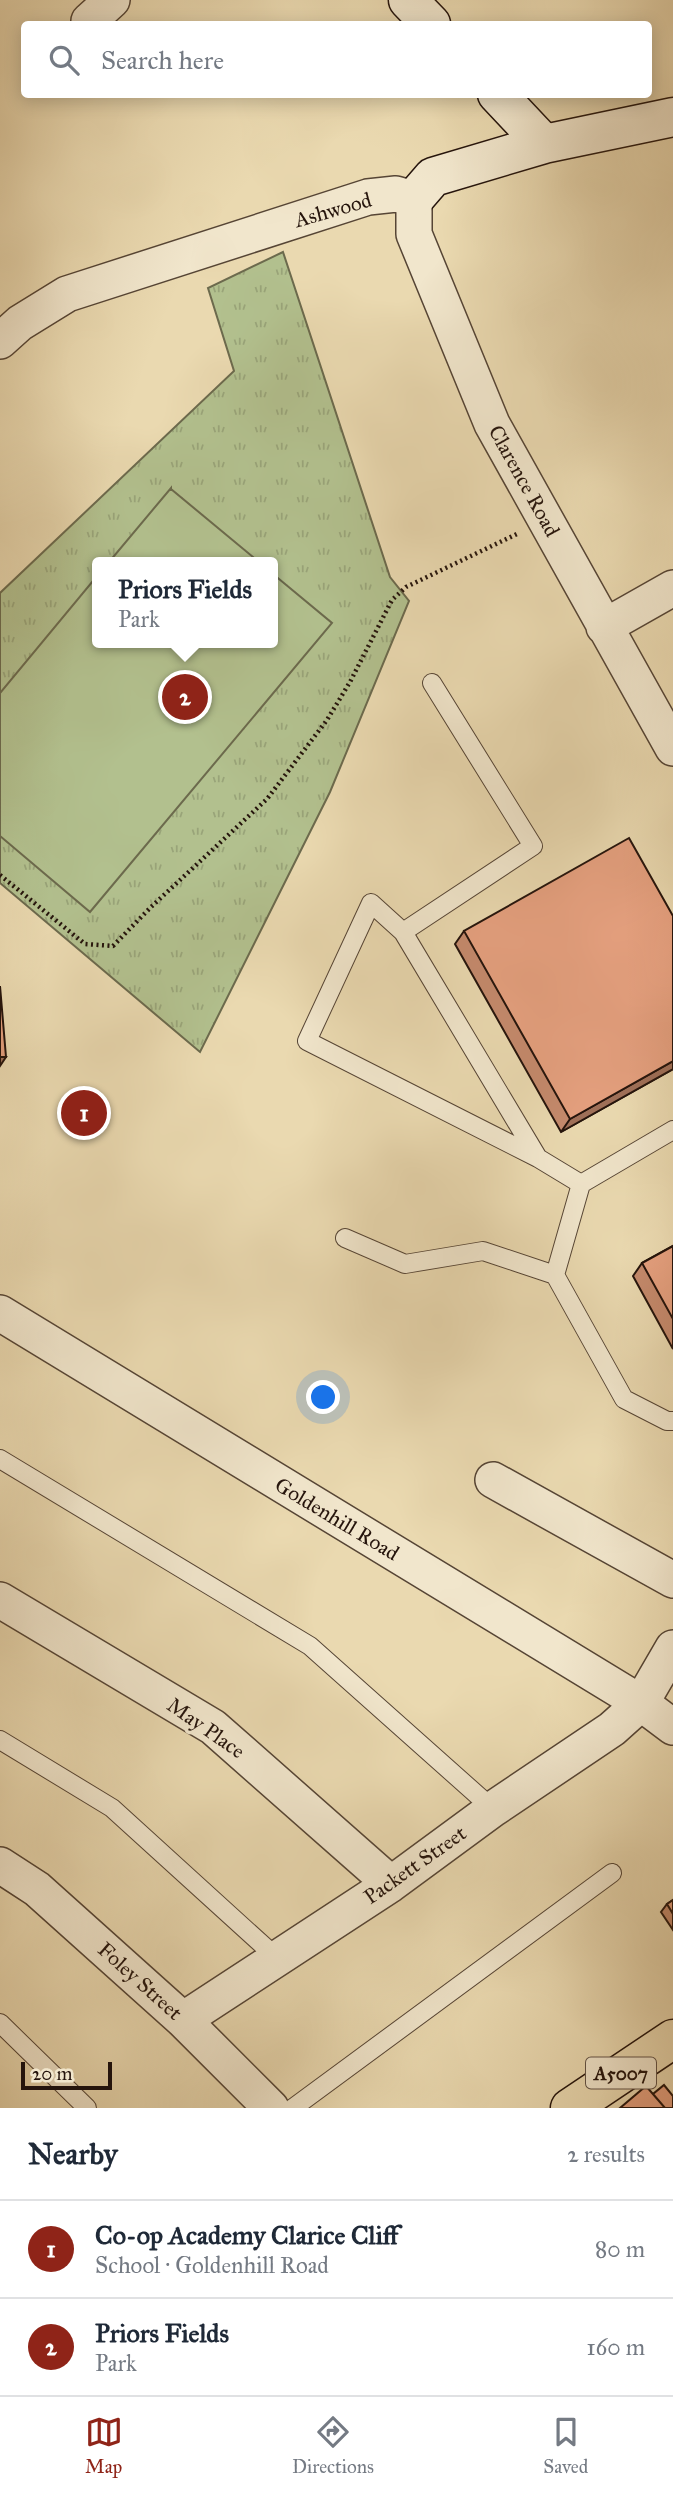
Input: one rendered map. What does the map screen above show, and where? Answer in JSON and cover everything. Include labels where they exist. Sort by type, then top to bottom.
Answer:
[{"type":"main road","name":"A5007","points":[[575,2107],[673,2039]]},
{"type":"street","points":[[408,0],[428,21]]},
{"type":"street","points":[[501,98],[544,144]]},
{"type":"street","points":[[414,199],[433,177],[544,144],[673,117]]},
{"type":"street","name":"Ashwood","points":[[0,341],[20,323],[66,295],[368,197],[396,194],[414,199]]},
{"type":"street","name":"Clarence Road","points":[[414,199],[414,234],[492,424],[673,748]]},
{"type":"street","points":[[604,627],[673,588]]},
{"type":"street","name":"Goldenhill Road","points":[[2,1319],[641,1703],[673,1727]]},
{"type":"street","points":[[493,1480],[673,1580]]},
{"type":"street","name":"May Place","points":[[0,1600],[213,1727],[391,1884]]},
{"type":"street","name":"Packett Street","points":[[183,2020],[391,1884],[493,1809],[612,1729],[641,1703],[673,1648]]},
{"type":"street","name":"Foley Street","points":[[0,1865],[37,1889],[183,2020],[271,2108]]},
{"type":"lane","points":[[403,932],[533,846],[432,683]]},
{"type":"lane","points":[[538,1158],[403,932],[371,903],[307,1041],[538,1158],[581,1184]]},
{"type":"lane","points":[[555,1275],[581,1184],[673,1130]]},
{"type":"lane","points":[[345,1238],[405,1264],[484,1251],[555,1275],[624,1399],[667,1422],[673,1421]]},
{"type":"lane","points":[[0,1459],[310,1646],[493,1809]]},
{"type":"lane","points":[[0,1740],[112,1808],[277,1958]]},
{"type":"lane","points":[[293,2108],[611,1873]]},
{"type":"lane","points":[[0,2022],[87,2108]]},
{"type":"path","points":[[0,875],[85,944],[113,946],[267,799],[327,720],[350,682],[392,600],[406,587],[544,520]]},
{"type":"green space","points":[[283,252],[390,577],[409,601],[330,792],[200,1052],[0,883],[0,593],[234,371],[208,288]]},
{"type":"green space","points":[[171,488],[253,557],[113,557]]},
{"type":"green space","points":[[278,578],[332,623],[90,912],[0,836],[0,693],[92,582],[92,648],[278,648]]},
{"type":"building","points":[[629,838],[673,916],[673,1061],[570,1119],[464,931]]},
{"type":"building","points":[[0,986],[6,1057],[0,1057]]},
{"type":"building","points":[[673,1246],[673,1319],[642,1263]]},
{"type":"building","points":[[673,1900],[673,1914],[667,1904]]},
{"type":"building","points":[[664,2085],[673,2096],[673,2108],[665,2108],[653,2094]]},
{"type":"building","points":[[646,2086],[665,2108],[620,2108]]},
{"type":"place","name":"Priors Fields","points":[[185,697]]},
{"type":"place","name":"Co-op Academy Clarice Cliff","points":[[84,1113]]}]
